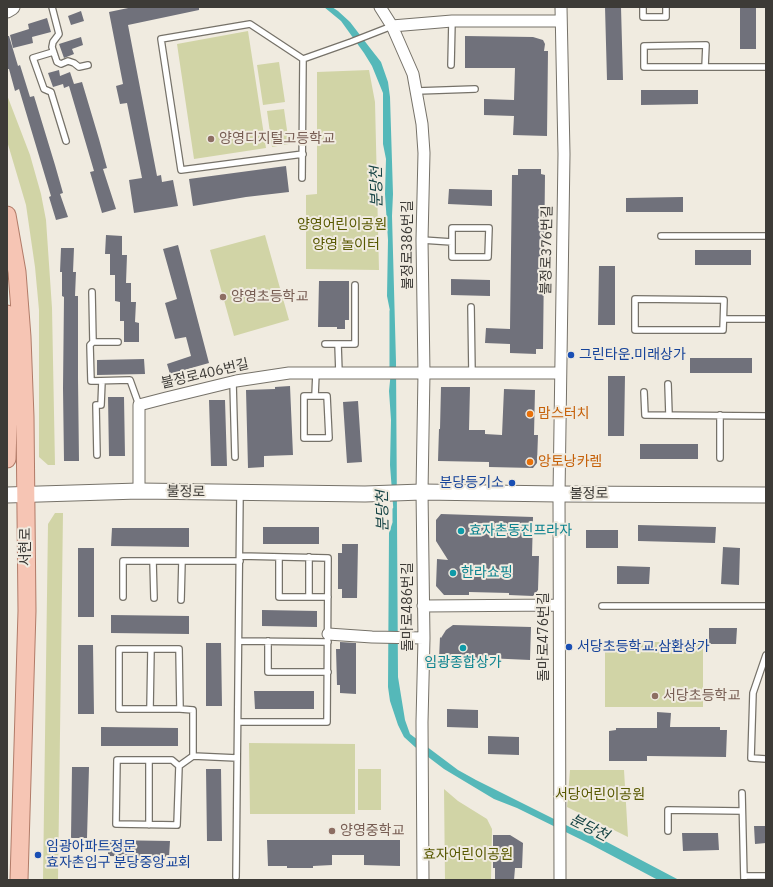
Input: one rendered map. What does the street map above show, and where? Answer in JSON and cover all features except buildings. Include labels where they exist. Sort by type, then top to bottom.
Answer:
[{"type":"main road","points":[[7,10],[12,7]]},
{"type":"main road","name":"서현로","points":[[7,215],[17,272],[26,417],[27,611],[19,880]]},
{"type":"main road","points":[[7,314],[10,362],[7,459]]},
{"type":"main road","name":"불정로","points":[[7,495],[139,492],[365,494],[417,492],[766,495]]},
{"type":"street","name":"불정로386번길","points":[[380,7],[413,74],[422,124],[424,153],[417,492]]},
{"type":"street","name":"불정로376번길","points":[[559,494],[564,154],[561,7]]},
{"type":"street","points":[[389,27],[452,21],[561,21]]},
{"type":"street","name":"불정로406번길","points":[[139,405],[233,381],[289,373],[560,373]]},
{"type":"street","points":[[139,405],[139,492]]},
{"type":"street","name":"돌마로486번길","points":[[417,492],[423,606],[423,880]]},
{"type":"street","name":"돌마로476번길","points":[[559,494],[560,880]]},
{"type":"street","points":[[423,606],[559,605]]},
{"type":"street","points":[[328,638],[422,638]]},
{"type":"lane","points":[[52,7],[59,34],[53,42],[52,47],[57,62],[61,64],[68,61],[79,67],[88,65]]},
{"type":"lane","points":[[643,7],[643,17],[666,17],[666,7]]},
{"type":"lane","points":[[451,65],[452,21]]},
{"type":"lane","points":[[303,154],[181,170],[161,39],[250,24],[304,59]]},
{"type":"lane","points":[[304,59],[389,27]]},
{"type":"lane","points":[[705,67],[706,45],[644,46],[644,68],[766,67]]},
{"type":"lane","points":[[53,52],[33,58],[44,89],[51,92],[66,141]]},
{"type":"lane","points":[[302,178],[304,59]]},
{"type":"lane","points":[[417,91],[475,89]]},
{"type":"lane","points":[[452,228],[489,228],[488,257],[452,257],[452,242],[452,228]]},
{"type":"lane","points":[[661,236],[766,236]]},
{"type":"lane","points":[[422,240],[452,242]]},
{"type":"lane","points":[[325,344],[355,344],[355,285]]},
{"type":"lane","points":[[92,292],[93,342],[90,345],[91,381],[130,380],[139,405]]},
{"type":"lane","points":[[635,299],[724,300],[724,319],[724,330],[635,330],[635,299]]},
{"type":"lane","points":[[471,307],[472,373]]},
{"type":"lane","points":[[724,319],[766,319]]},
{"type":"lane","points":[[93,342],[118,342]]},
{"type":"lane","points":[[338,344],[339,373]]},
{"type":"lane","points":[[315,396],[316,373]]},
{"type":"lane","points":[[97,455],[96,406],[102,406],[102,381]]},
{"type":"lane","points":[[233,381],[235,457]]},
{"type":"lane","points":[[668,384],[669,415]]},
{"type":"lane","points":[[644,392],[645,415],[766,416]]},
{"type":"lane","points":[[304,396],[315,396],[327,396],[329,438],[304,438],[304,396]]},
{"type":"lane","points":[[720,415],[720,458]]},
{"type":"lane","points":[[236,877],[240,492]]},
{"type":"lane","points":[[279,557],[279,597],[328,597]]},
{"type":"lane","points":[[123,597],[123,561],[182,561],[279,557],[328,558],[327,722],[238,722]]},
{"type":"lane","points":[[309,557],[309,597]]},
{"type":"lane","points":[[153,561],[154,598]]},
{"type":"lane","points":[[181,600],[182,561]]},
{"type":"lane","points":[[602,606],[766,606]]},
{"type":"lane","points":[[239,641],[328,638]]},
{"type":"lane","points":[[268,641],[268,672],[328,672]]},
{"type":"lane","points":[[180,710],[179,649],[119,649],[120,708],[180,710],[193,710],[193,756]]},
{"type":"lane","points":[[150,709],[151,649]]},
{"type":"lane","points":[[766,655],[753,693],[751,758],[766,759]]},
{"type":"lane","points":[[179,766],[193,756],[238,758]]},
{"type":"lane","points":[[117,760],[172,760],[179,766],[177,825],[116,824],[117,760]]},
{"type":"lane","points":[[149,760],[149,825]]},
{"type":"lane","points":[[742,793],[744,878],[766,876]]},
{"type":"lane","points":[[668,831],[668,810],[742,811]]},
{"type":"green space","points":[[248,31],[266,148],[194,159],[177,44]]},
{"type":"green space","points":[[279,62],[285,102],[263,105],[257,65]]},
{"type":"green space","name":"양영어린이공원","points":[[369,70],[375,102],[379,270],[306,269],[306,195],[317,194],[317,72]]},
{"type":"green space","points":[[7,95],[30,155],[41,194],[46,220],[52,308],[55,465],[48,465],[39,457],[39,310],[35,267],[26,205],[7,141]]},
{"type":"green space","points":[[284,109],[289,144],[272,147],[267,111]]},
{"type":"green space","points":[[265,235],[289,320],[234,336],[210,250]]},
{"type":"green space","points":[[55,513],[63,513],[58,880],[43,880],[48,524]]},
{"type":"green space","points":[[605,642],[703,642],[703,707],[605,707]]},
{"type":"green space","points":[[249,743],[355,744],[355,814],[250,814]]},
{"type":"green space","points":[[358,769],[381,769],[381,810],[358,810]]},
{"type":"green space","name":"서당어린이공원","points":[[570,770],[624,770],[628,837],[567,807]]},
{"type":"green space","name":"효자어린이공원","points":[[444,789],[458,801],[487,819],[492,829],[491,880],[445,880]]},
{"type":"water","points":[[324,7],[332,7],[350,22],[381,62],[388,82],[390,97],[396,362],[398,677],[405,720],[410,734],[458,770],[476,780],[572,828],[605,841],[679,880],[658,880],[590,844],[517,808],[494,799],[444,769],[415,747],[404,737],[398,725],[390,701],[388,687],[389,533],[394,518],[390,465],[391,420],[389,391],[392,361],[392,321],[387,296],[388,240],[385,194],[386,159],[383,144],[383,93],[372,66],[364,53],[341,21]]},
{"type":"waterway","name":"분당천","points":[[391,311],[391,367]]},
{"type":"waterway","name":"분당천","points":[[394,509],[394,521]]},
{"type":"place","name":"양영디지털고등학교","points":[[211,139]]},
{"type":"place","name":"양영초등학교","points":[[223,297]]},
{"type":"place","name":"그린타운.미래상가","points":[[571,355]]},
{"type":"place","name":"맘스터치","points":[[530,414]]},
{"type":"place","name":"앙토낭카렘","points":[[530,462]]},
{"type":"place","name":"분당등기소","points":[[512,483]]},
{"type":"place","name":"효자촌동진프라자","points":[[461,531]]},
{"type":"place","name":"한라쇼핑","points":[[453,573]]},
{"type":"place","name":"서당초등학교.삼환상가","points":[[569,647]]},
{"type":"place","name":"임광종합상가","points":[[463,648]]},
{"type":"place","name":"서당초등학교","points":[[655,696]]},
{"type":"place","name":"양영중학교","points":[[332,831]]},
{"type":"place","name":"임광아파트정문 효자촌입구 분당중앙교회","points":[[38,855]]},
{"type":"park label","name":"양영 놀이터","points":[[346,245]]}]
